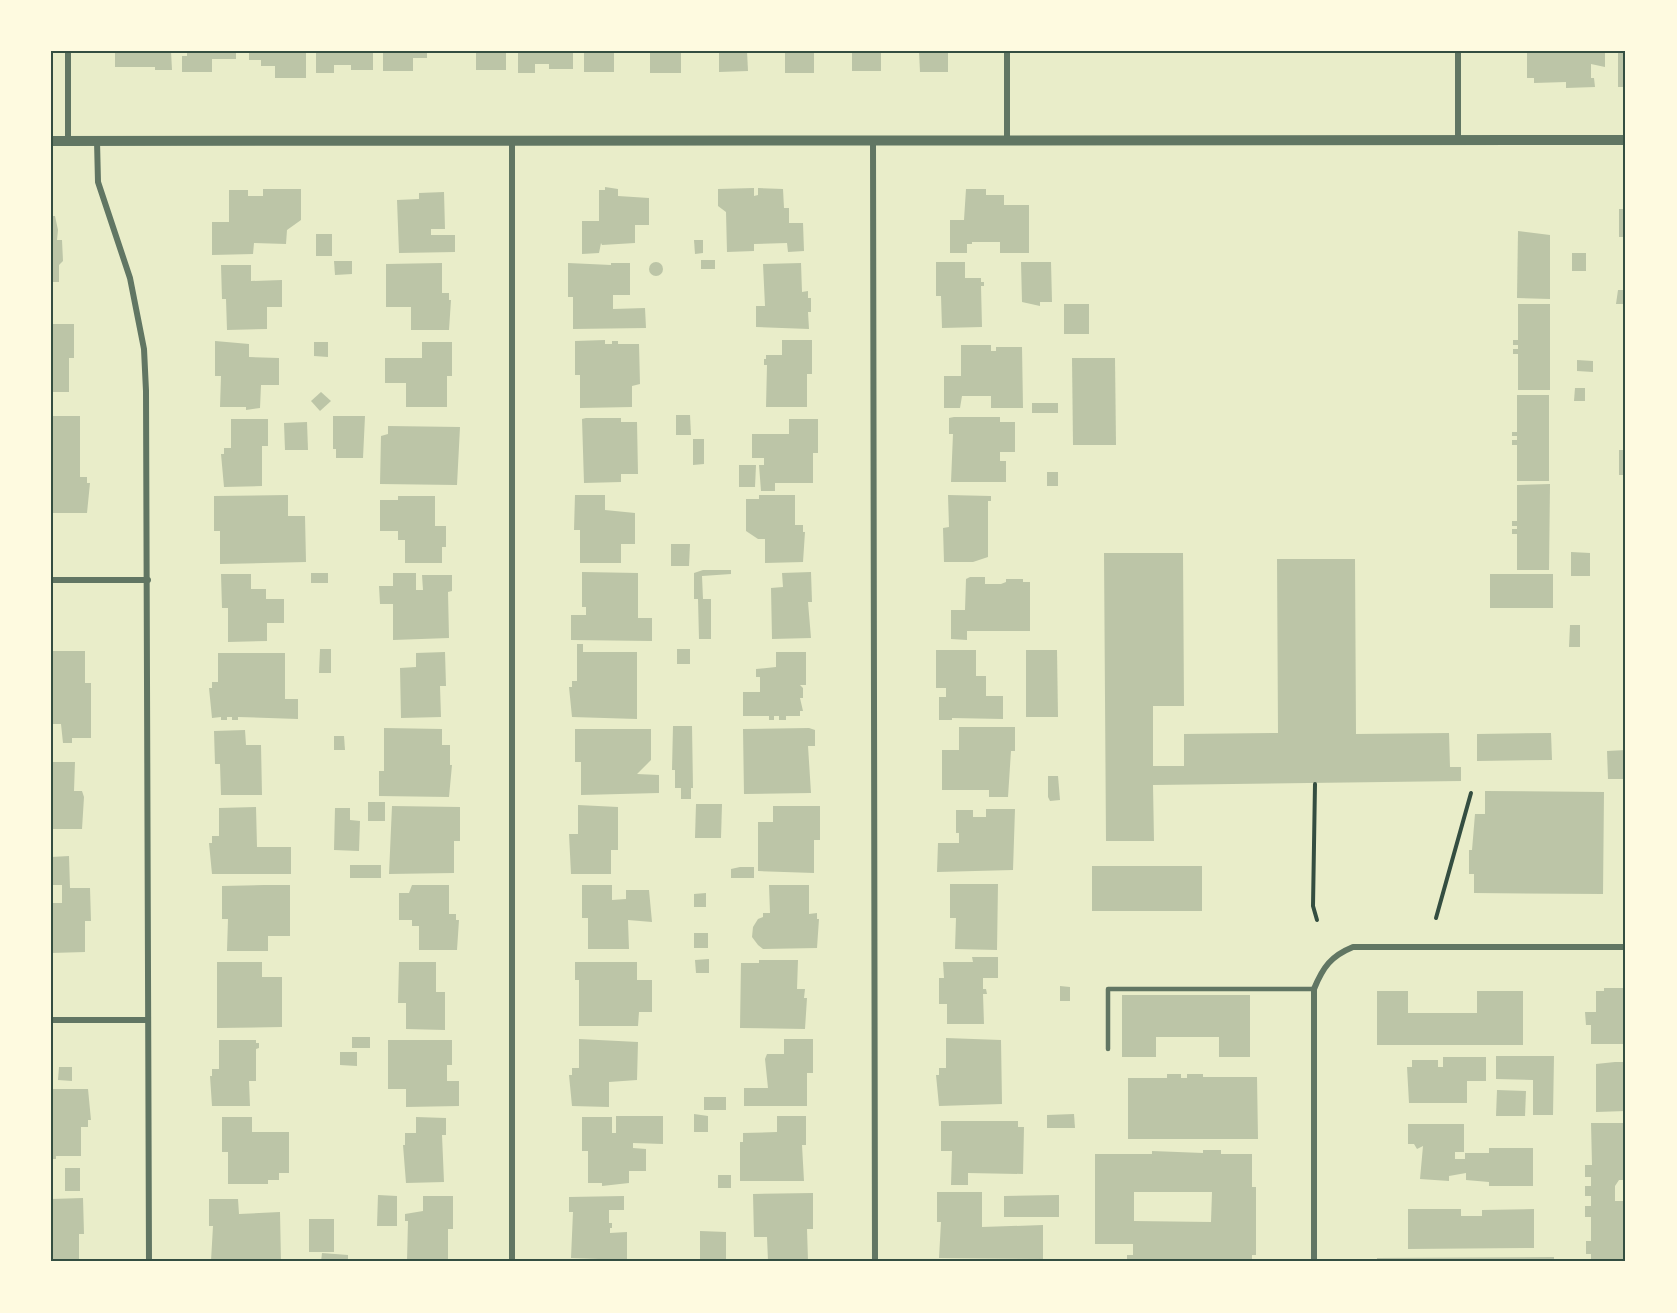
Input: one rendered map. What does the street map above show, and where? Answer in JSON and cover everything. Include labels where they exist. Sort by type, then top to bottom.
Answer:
[{"type":"street","points":[[68,51],[68,141]]},
{"type":"street","points":[[1007,51],[1007,141]]},
{"type":"street","points":[[1458,51],[1458,140]]},
{"type":"street","points":[[51,141],[1626,140]]},
{"type":"street","points":[[97,141],[98,182],[130,278],[144,349],[148,580],[149,1262]]},
{"type":"street","points":[[512,141],[512,1262]]},
{"type":"street","points":[[873,141],[875,1262]]},
{"type":"street","points":[[51,580],[148,580]]},
{"type":"street","points":[[1314,1262],[1314,989],[1322,969],[1335,955],[1353,947],[1626,946]]},
{"type":"street","points":[[51,1020],[148,1020]]},
{"type":"lane","points":[[1108,1049],[1108,989],[1314,989]]},
{"type":"path","points":[[1315,784],[1313,906],[1317,920]]},
{"type":"path","points":[[1436,918],[1471,793]]},
{"type":"building","points":[[115,51],[171,51],[172,70],[155,70],[155,67],[115,67]]},
{"type":"building","points":[[236,51],[236,59],[212,59],[212,72],[182,72],[182,56],[187,56],[187,52]]},
{"type":"building","points":[[249,51],[306,51],[306,78],[275,78],[275,66],[261,66],[261,60],[249,60]]},
{"type":"building","points":[[316,51],[373,51],[373,70],[351,70],[351,65],[334,65],[334,73],[316,73]]},
{"type":"building","points":[[383,51],[427,51],[427,58],[413,58],[413,71],[383,71]]},
{"type":"building","points":[[476,51],[506,51],[506,70],[476,70]]},
{"type":"building","points":[[518,51],[573,51],[573,69],[549,69],[549,64],[535,64],[535,73],[518,73]]},
{"type":"building","points":[[584,51],[614,51],[614,72],[584,72]]},
{"type":"building","points":[[650,51],[681,51],[681,73],[650,73]]},
{"type":"building","points":[[719,51],[747,51],[748,71],[719,72]]},
{"type":"building","points":[[785,51],[814,51],[814,73],[785,73]]},
{"type":"building","points":[[852,51],[881,51],[881,71],[852,71]]},
{"type":"building","points":[[919,51],[948,51],[948,72],[920,72]]},
{"type":"building","points":[[1527,51],[1605,51],[1605,67],[1591,64],[1591,78],[1594,78],[1595,87],[1566,88],[1566,82],[1534,83],[1534,78],[1527,78]]},
{"type":"building","points":[[1618,51],[1626,51],[1626,87],[1618,87]]},
{"type":"building","points":[[605,187],[618,189],[618,196],[649,198],[649,225],[635,225],[635,243],[602,245],[601,243],[599,253],[582,254],[582,221],[599,221],[599,190],[605,190]]},
{"type":"building","points":[[754,188],[754,196],[758,195],[758,188],[783,189],[784,208],[789,208],[789,223],[803,223],[804,251],[788,252],[787,243],[754,244],[754,251],[727,252],[726,212],[718,206],[718,189]]},
{"type":"building","points":[[263,189],[301,189],[301,220],[287,230],[286,244],[254,243],[253,254],[212,255],[212,222],[229,222],[229,190],[248,190],[248,196],[263,196]]},
{"type":"building","points":[[966,189],[986,189],[986,195],[1004,195],[1004,205],[1029,205],[1029,253],[1000,253],[1000,242],[972,242],[972,244],[967,244],[967,253],[950,253],[950,220],[964,220]]},
{"type":"building","points":[[444,192],[445,229],[431,229],[431,235],[455,235],[455,252],[399,253],[397,200],[419,199],[419,193]]},
{"type":"building","points":[[1619,209],[1626,209],[1626,237],[1619,237]]},
{"type":"building","points":[[51,216],[55,216],[58,230],[57,240],[62,240],[63,261],[59,265],[59,282],[51,282]]},
{"type":"building","points":[[1518,231],[1550,235],[1550,299],[1517,298]]},
{"type":"building","points":[[316,234],[332,234],[332,256],[316,256]]},
{"type":"building","points":[[694,240],[703,240],[703,253],[695,254]]},
{"type":"building","points":[[1572,253],[1586,253],[1586,271],[1572,271]]},
{"type":"building","points":[[701,260],[715,260],[715,269],[701,269]]},
{"type":"building","points":[[334,261],[352,261],[352,274],[335,275]]},
{"type":"building","points":[[653,262],[659,262],[663,269],[659,276],[653,276],[649,272],[649,266]]},
{"type":"building","points":[[936,262],[965,262],[965,278],[981,278],[981,282],[984,282],[984,286],[981,286],[982,327],[942,328],[941,296],[936,296]]},
{"type":"building","points":[[1021,262],[1051,262],[1052,302],[1040,302],[1040,306],[1022,302]]},
{"type":"building","points":[[442,263],[442,293],[449,293],[449,300],[451,300],[449,330],[411,330],[411,307],[386,307],[386,264]]},
{"type":"building","points":[[568,263],[611,265],[611,263],[630,263],[630,295],[613,295],[613,309],[645,308],[646,328],[573,329],[573,297],[568,297]]},
{"type":"building","points":[[801,263],[802,292],[808,291],[808,298],[811,298],[811,312],[808,312],[809,329],[756,327],[756,306],[765,306],[763,264]]},
{"type":"building","points":[[221,265],[251,265],[251,281],[282,280],[282,307],[267,307],[267,329],[227,330],[226,299],[222,299]]},
{"type":"building","points":[[1618,290],[1626,290],[1626,304],[1616,304]]},
{"type":"building","points":[[1064,304],[1089,304],[1089,334],[1064,334]]},
{"type":"building","points":[[1518,304],[1550,304],[1550,390],[1518,390],[1518,354],[1513,354],[1513,349],[1518,349],[1518,345],[1513,345],[1513,340],[1518,340]]},
{"type":"building","points":[[51,324],[74,324],[74,358],[69,358],[69,392],[51,392]]},
{"type":"building","points":[[605,340],[605,344],[618,341],[618,344],[639,344],[640,384],[632,386],[632,407],[580,408],[580,375],[575,375],[575,341]]},
{"type":"building","points":[[782,340],[812,340],[812,374],[807,374],[807,407],[766,407],[767,365],[764,365],[764,359],[766,355],[782,355]]},
{"type":"building","points":[[215,341],[249,344],[249,357],[279,358],[279,385],[261,385],[260,408],[246,410],[246,407],[220,407],[221,376],[215,376]]},
{"type":"building","points":[[314,342],[328,342],[328,357],[314,356]]},
{"type":"building","points":[[422,342],[452,342],[452,376],[447,376],[447,407],[406,407],[406,383],[385,383],[385,358],[422,358]]},
{"type":"building","points":[[961,345],[991,345],[991,351],[996,351],[996,347],[1022,347],[1023,408],[991,408],[991,396],[962,396],[960,408],[944,408],[944,376],[961,376]]},
{"type":"building","points":[[1072,358],[1115,358],[1116,445],[1073,445]]},
{"type":"building","points":[[1577,360],[1593,361],[1593,372],[1577,371]]},
{"type":"building","points":[[1575,388],[1585,388],[1585,401],[1574,401]]},
{"type":"building","points":[[321,392],[331,401],[320,411],[311,401]]},
{"type":"building","points":[[1517,395],[1549,395],[1549,481],[1517,481],[1517,445],[1512,445],[1512,440],[1517,440],[1517,436],[1512,436],[1512,432],[1517,432]]},
{"type":"building","points":[[1032,403],[1058,403],[1058,413],[1032,413]]},
{"type":"building","points":[[676,415],[690,415],[691,435],[676,435]]},
{"type":"building","points":[[51,416],[80,416],[80,477],[87,477],[87,483],[90,483],[87,513],[51,513]]},
{"type":"building","points":[[333,416],[365,416],[363,458],[336,458],[336,449],[333,449]]},
{"type":"building","points":[[1000,417],[1000,422],[1015,422],[1015,452],[1000,452],[1000,461],[1006,461],[1006,482],[951,482],[953,434],[949,434],[949,418]]},
{"type":"building","points":[[621,418],[621,422],[637,422],[638,474],[621,474],[621,482],[584,483],[582,419]]},
{"type":"building","points":[[231,419],[268,419],[268,446],[262,446],[262,486],[224,487],[221,454],[224,454],[224,448],[231,448]]},
{"type":"building","points":[[789,419],[818,419],[818,453],[813,453],[813,483],[775,483],[775,491],[761,491],[759,465],[764,465],[764,458],[752,458],[752,434],[789,434]]},
{"type":"building","points":[[307,422],[308,450],[285,450],[284,423]]},
{"type":"building","points":[[388,426],[460,427],[457,485],[380,484],[381,436],[388,434]]},
{"type":"building","points":[[693,439],[704,439],[704,464],[693,465]]},
{"type":"building","points":[[1619,450],[1626,450],[1626,475],[1619,475]]},
{"type":"building","points":[[739,465],[756,465],[755,487],[739,487]]},
{"type":"building","points":[[1047,472],[1058,472],[1058,486],[1047,486]]},
{"type":"building","points":[[1550,484],[1549,570],[1517,570],[1517,534],[1512,534],[1512,529],[1517,529],[1517,526],[1512,526],[1512,521],[1517,521],[1517,485]]},
{"type":"building","points":[[288,495],[288,516],[305,516],[306,562],[220,564],[220,531],[214,531],[214,496]]},
{"type":"building","points":[[575,495],[605,495],[605,510],[635,513],[635,544],[621,544],[621,563],[580,563],[580,530],[574,530]]},
{"type":"building","points":[[759,495],[795,495],[795,525],[803,525],[803,532],[805,532],[803,562],[765,563],[765,539],[758,539],[746,531],[746,499],[759,499]]},
{"type":"building","points":[[948,495],[991,496],[991,501],[988,501],[988,557],[973,562],[944,562],[943,528],[949,527]]},
{"type":"building","points":[[398,496],[435,496],[435,526],[446,526],[446,547],[442,547],[442,563],[405,563],[405,540],[398,540],[398,531],[380,531],[380,500],[398,500]]},
{"type":"building","points":[[671,544],[690,544],[689,566],[671,566]]},
{"type":"building","points":[[1571,552],[1590,553],[1590,576],[1571,576]]},
{"type":"building","points":[[1104,553],[1183,553],[1184,706],[1153,706],[1153,766],[1184,766],[1184,734],[1278,733],[1277,559],[1355,559],[1356,734],[1449,733],[1450,767],[1461,767],[1461,781],[1153,785],[1154,841],[1106,841]]},
{"type":"building","points":[[703,570],[731,570],[731,574],[702,576],[703,599],[711,599],[711,639],[699,639],[698,599],[694,599],[694,573]]},
{"type":"building","points":[[582,572],[638,573],[638,618],[652,618],[652,641],[571,640],[571,615],[586,615],[586,607],[582,607]]},
{"type":"building","points":[[811,572],[812,602],[808,602],[811,638],[772,639],[771,588],[783,587],[782,573]]},
{"type":"building","points":[[311,573],[328,573],[328,583],[311,583]]},
{"type":"building","points":[[393,573],[416,573],[416,590],[423,590],[422,575],[452,575],[452,591],[448,592],[449,638],[393,640],[393,604],[380,604],[379,586],[393,586]]},
{"type":"building","points":[[221,574],[251,574],[251,589],[266,589],[266,599],[284,599],[284,623],[267,623],[267,641],[228,642],[228,608],[222,608]]},
{"type":"building","points":[[1490,574],[1553,574],[1553,608],[1490,608]]},
{"type":"building","points":[[985,577],[985,584],[1001,584],[1006,582],[1006,579],[1023,579],[1023,582],[1030,582],[1030,631],[967,631],[967,640],[951,639],[951,610],[965,610],[966,579]]},
{"type":"building","points":[[1570,625],[1580,625],[1580,647],[1569,647]]},
{"type":"building","points":[[577,644],[583,644],[583,652],[637,652],[637,719],[572,717],[569,687],[572,687],[572,681],[577,681]]},
{"type":"building","points":[[320,649],[331,649],[331,673],[319,673]]},
{"type":"building","points":[[677,649],[690,649],[690,664],[677,664]]},
{"type":"building","points":[[936,650],[976,650],[976,676],[986,676],[986,696],[1003,696],[1003,719],[939,720],[939,697],[946,697],[946,688],[936,688]]},
{"type":"building","points":[[1026,650],[1057,650],[1058,717],[1026,717]]},
{"type":"building","points":[[51,651],[85,651],[85,683],[91,683],[91,738],[72,738],[72,743],[63,743],[61,724],[51,724]]},
{"type":"building","points":[[445,652],[446,686],[440,686],[441,717],[401,718],[400,668],[416,667],[416,653]]},
{"type":"building","points":[[776,652],[806,652],[806,685],[800,685],[803,688],[803,698],[800,698],[803,711],[800,711],[800,716],[786,716],[786,720],[779,720],[779,716],[774,716],[774,720],[769,720],[769,716],[743,716],[743,692],[760,692],[760,677],[756,677],[756,669],[776,667]]},
{"type":"building","points":[[218,653],[285,653],[285,699],[298,699],[298,719],[238,717],[238,720],[232,720],[232,717],[227,717],[227,720],[221,720],[221,717],[212,718],[209,688],[212,688],[212,682],[218,682]]},
{"type":"building","points":[[673,726],[692,726],[693,788],[691,788],[691,799],[681,799],[681,788],[675,788],[675,770],[672,770]]},
{"type":"building","points":[[959,727],[1015,727],[1015,751],[1011,751],[1008,797],[989,797],[989,790],[942,790],[942,750],[959,750]]},
{"type":"building","points":[[384,728],[442,729],[442,745],[450,745],[450,765],[452,765],[449,797],[379,796],[379,771],[384,771]]},
{"type":"building","points":[[809,728],[815,730],[815,746],[808,746],[811,793],[744,794],[743,729]]},
{"type":"building","points":[[575,729],[651,729],[651,760],[637,774],[659,775],[659,793],[581,795],[581,762],[575,762]]},
{"type":"building","points":[[245,730],[246,745],[261,745],[262,795],[221,795],[220,764],[215,764],[214,731]]},
{"type":"building","points":[[1551,733],[1552,760],[1477,761],[1477,734]]},
{"type":"building","points":[[334,736],[344,736],[345,750],[334,750]]},
{"type":"building","points":[[1626,750],[1626,779],[1608,779],[1607,751]]},
{"type":"building","points":[[51,762],[75,762],[74,791],[82,791],[84,797],[82,829],[51,829]]},
{"type":"building","points":[[1048,776],[1058,776],[1060,800],[1050,801],[1048,797]]},
{"type":"building","points":[[1485,791],[1604,792],[1603,894],[1474,893],[1474,874],[1469,874],[1469,850],[1472,850],[1475,814],[1485,814]]},
{"type":"building","points":[[368,802],[385,802],[385,821],[368,821]]},
{"type":"building","points":[[696,804],[722,804],[721,838],[695,838]]},
{"type":"building","points":[[578,805],[618,807],[618,850],[611,850],[611,874],[571,874],[569,834],[578,834]]},
{"type":"building","points":[[392,806],[460,807],[460,841],[454,841],[454,873],[389,874]]},
{"type":"building","points":[[773,806],[820,806],[820,840],[814,840],[814,873],[758,871],[758,822],[773,822]]},
{"type":"building","points":[[256,807],[257,847],[291,847],[291,874],[212,874],[209,843],[212,843],[212,836],[219,836],[219,808]]},
{"type":"building","points":[[335,808],[350,808],[350,820],[360,821],[359,851],[334,850]]},
{"type":"building","points":[[986,809],[1015,809],[1013,870],[937,872],[938,843],[959,843],[959,833],[956,833],[956,810],[973,810],[973,817],[986,817]]},
{"type":"building","points":[[69,856],[70,888],[90,888],[91,921],[85,921],[85,952],[51,953],[51,903],[62,903],[62,885],[51,885],[51,857]]},
{"type":"building","points":[[350,865],[381,865],[381,878],[350,878]]},
{"type":"building","points":[[1092,866],[1202,866],[1202,911],[1092,911]]},
{"type":"building","points":[[754,867],[754,878],[731,878],[731,869]]},
{"type":"building","points":[[950,884],[998,884],[997,950],[955,949],[956,918],[950,918]]},
{"type":"building","points":[[290,885],[290,936],[268,936],[268,951],[227,951],[228,919],[222,919],[222,886]]},
{"type":"building","points":[[412,885],[449,885],[449,914],[456,914],[456,920],[459,920],[457,950],[419,950],[419,926],[412,926],[412,920],[399,920],[399,893],[409,893]]},
{"type":"building","points":[[582,885],[612,885],[612,900],[626,899],[626,890],[649,890],[652,922],[628,920],[629,949],[588,949],[588,918],[582,918]]},
{"type":"building","points":[[769,885],[809,885],[809,914],[817,913],[817,919],[819,919],[817,948],[763,949],[758,945],[752,937],[753,927],[758,919],[763,917],[763,913],[770,913]]},
{"type":"building","points":[[706,893],[706,907],[694,907],[694,894]]},
{"type":"building","points":[[694,933],[708,933],[708,948],[694,948]]},
{"type":"building","points":[[972,957],[998,957],[998,978],[983,978],[983,989],[986,989],[987,994],[983,994],[984,1024],[947,1024],[947,1004],[939,1004],[939,978],[944,978],[943,962],[973,962]]},
{"type":"building","points":[[709,959],[709,973],[696,973],[695,960]]},
{"type":"building","points":[[759,960],[798,960],[797,989],[805,989],[804,998],[807,998],[805,1029],[740,1028],[741,963],[759,963]]},
{"type":"building","points":[[217,962],[262,962],[262,977],[282,977],[282,1027],[217,1028]]},
{"type":"building","points":[[399,962],[436,962],[436,992],[445,992],[445,1030],[406,1029],[406,1003],[398,1003]]},
{"type":"building","points":[[575,962],[637,962],[637,980],[652,980],[652,1012],[639,1012],[638,1026],[579,1026],[579,980],[575,980]]},
{"type":"building","points":[[1060,986],[1070,987],[1070,1001],[1060,1001]]},
{"type":"building","points":[[1604,988],[1626,988],[1626,1044],[1591,1044],[1591,1025],[1586,1025],[1585,1012],[1596,1012],[1596,991],[1604,991]]},
{"type":"building","points":[[1377,991],[1408,991],[1408,1013],[1477,1013],[1477,991],[1523,991],[1523,1045],[1377,1045]]},
{"type":"building","points":[[1122,995],[1250,995],[1250,1057],[1219,1057],[1219,1037],[1156,1037],[1156,1057],[1122,1057]]},
{"type":"building","points":[[352,1037],[370,1037],[370,1048],[352,1048]]},
{"type":"building","points":[[946,1038],[1001,1040],[1002,1104],[939,1106],[936,1075],[939,1075],[939,1068],[946,1068]]},
{"type":"building","points":[[579,1039],[638,1042],[637,1080],[609,1082],[609,1107],[572,1106],[569,1075],[572,1075],[572,1068],[579,1068]]},
{"type":"building","points":[[784,1039],[813,1039],[813,1073],[807,1073],[807,1106],[744,1106],[744,1088],[768,1088],[765,1059],[767,1054],[784,1054]]},
{"type":"building","points":[[219,1040],[256,1040],[256,1043],[259,1043],[259,1048],[256,1049],[256,1081],[249,1081],[250,1106],[212,1106],[210,1076],[212,1076],[212,1069],[219,1069]]},
{"type":"building","points":[[388,1040],[452,1040],[452,1065],[447,1065],[447,1081],[459,1081],[459,1106],[406,1107],[406,1089],[388,1089]]},
{"type":"building","points":[[340,1052],[357,1052],[357,1066],[340,1065]]},
{"type":"building","points":[[1496,1056],[1554,1056],[1553,1115],[1533,1115],[1533,1080],[1496,1079]]},
{"type":"building","points":[[1443,1057],[1486,1057],[1486,1081],[1467,1081],[1467,1103],[1409,1103],[1407,1067],[1412,1067],[1412,1060],[1438,1060],[1438,1067],[1443,1067]]},
{"type":"building","points":[[1626,1062],[1626,1111],[1596,1112],[1596,1064]]},
{"type":"building","points":[[59,1067],[72,1067],[72,1081],[58,1080]]},
{"type":"building","points":[[1167,1074],[1181,1074],[1181,1078],[1187,1078],[1187,1074],[1203,1074],[1203,1077],[1257,1077],[1258,1139],[1128,1139],[1128,1078],[1167,1078]]},
{"type":"building","points":[[51,1089],[88,1089],[91,1120],[88,1120],[88,1127],[81,1127],[81,1156],[56,1156],[56,1159],[51,1159]]},
{"type":"building","points":[[1497,1090],[1526,1091],[1525,1116],[1496,1116]]},
{"type":"building","points":[[704,1097],[726,1097],[726,1110],[704,1110]]},
{"type":"building","points":[[694,1114],[708,1116],[708,1132],[694,1132]]},
{"type":"building","points":[[1074,1114],[1075,1128],[1047,1128],[1047,1115]]},
{"type":"building","points":[[616,1116],[663,1116],[663,1144],[633,1143],[633,1148],[646,1149],[646,1171],[629,1171],[629,1183],[602,1186],[602,1183],[588,1183],[588,1151],[582,1151],[582,1117],[612,1117],[612,1133],[616,1133]]},
{"type":"building","points":[[777,1116],[806,1116],[806,1145],[802,1145],[804,1181],[740,1181],[740,1142],[743,1142],[743,1133],[777,1132]]},
{"type":"building","points":[[222,1117],[252,1117],[252,1132],[289,1132],[289,1173],[279,1173],[279,1180],[268,1180],[268,1184],[228,1184],[228,1152],[222,1152]]},
{"type":"building","points":[[416,1117],[446,1118],[446,1135],[442,1135],[444,1182],[406,1183],[403,1145],[405,1145],[405,1133],[416,1133]]},
{"type":"building","points":[[941,1121],[1018,1121],[1018,1127],[1024,1127],[1023,1174],[968,1173],[968,1185],[951,1185],[952,1151],[941,1151]]},
{"type":"building","points":[[1591,1123],[1626,1123],[1626,1180],[1619,1180],[1615,1186],[1615,1201],[1626,1201],[1626,1260],[1591,1261],[1591,1254],[1586,1254],[1586,1241],[1591,1241],[1591,1217],[1585,1217],[1585,1206],[1591,1206],[1591,1196],[1585,1196],[1585,1186],[1591,1186],[1591,1177],[1585,1177],[1585,1165],[1592,1165]]},
{"type":"building","points":[[1408,1124],[1464,1124],[1464,1152],[1455,1152],[1455,1159],[1465,1159],[1465,1153],[1489,1153],[1489,1148],[1533,1148],[1533,1186],[1489,1186],[1489,1182],[1466,1180],[1466,1173],[1449,1176],[1449,1181],[1420,1179],[1423,1146],[1417,1149],[1414,1144],[1408,1144]]},
{"type":"building","points":[[1203,1150],[1221,1150],[1221,1154],[1252,1154],[1252,1187],[1256,1187],[1256,1255],[1252,1255],[1252,1262],[1127,1262],[1127,1255],[1133,1255],[1133,1244],[1095,1244],[1095,1154],[1152,1154],[1152,1151],[1203,1153]],"holes":[[[1134,1192],[1212,1192],[1211,1222],[1134,1221]]]},
{"type":"building","points":[[65,1168],[80,1168],[80,1191],[65,1191]]},
{"type":"building","points":[[718,1175],[731,1175],[731,1188],[718,1188]]},
{"type":"building","points":[[937,1192],[982,1192],[982,1227],[1043,1225],[1043,1259],[939,1258],[941,1222],[937,1222]]},
{"type":"building","points":[[813,1193],[813,1229],[807,1229],[808,1261],[768,1261],[767,1237],[754,1237],[753,1194]]},
{"type":"building","points":[[378,1195],[397,1196],[397,1226],[377,1226]]},
{"type":"building","points":[[1059,1195],[1059,1217],[1004,1217],[1004,1196]]},
{"type":"building","points":[[423,1196],[453,1196],[453,1229],[448,1229],[448,1261],[407,1261],[408,1221],[405,1221],[405,1214],[423,1211]]},
{"type":"building","points":[[624,1196],[624,1210],[609,1210],[609,1223],[612,1223],[610,1233],[627,1232],[627,1260],[571,1258],[573,1212],[569,1212],[569,1197]]},
{"type":"building","points":[[83,1198],[84,1234],[79,1234],[79,1262],[51,1262],[51,1199]]},
{"type":"building","points":[[209,1199],[238,1199],[239,1214],[280,1212],[281,1262],[211,1261],[213,1226],[209,1226]]},
{"type":"building","points":[[1408,1209],[1461,1209],[1461,1216],[1482,1216],[1482,1210],[1534,1209],[1534,1248],[1408,1249]]},
{"type":"building","points":[[309,1219],[334,1219],[334,1252],[309,1252]]},
{"type":"building","points":[[700,1231],[726,1232],[726,1261],[700,1261]]},
{"type":"building","points":[[322,1253],[348,1255],[348,1262],[321,1262]]},
{"type":"building","points":[[1554,1257],[1554,1262],[1377,1262],[1377,1258]]}]
